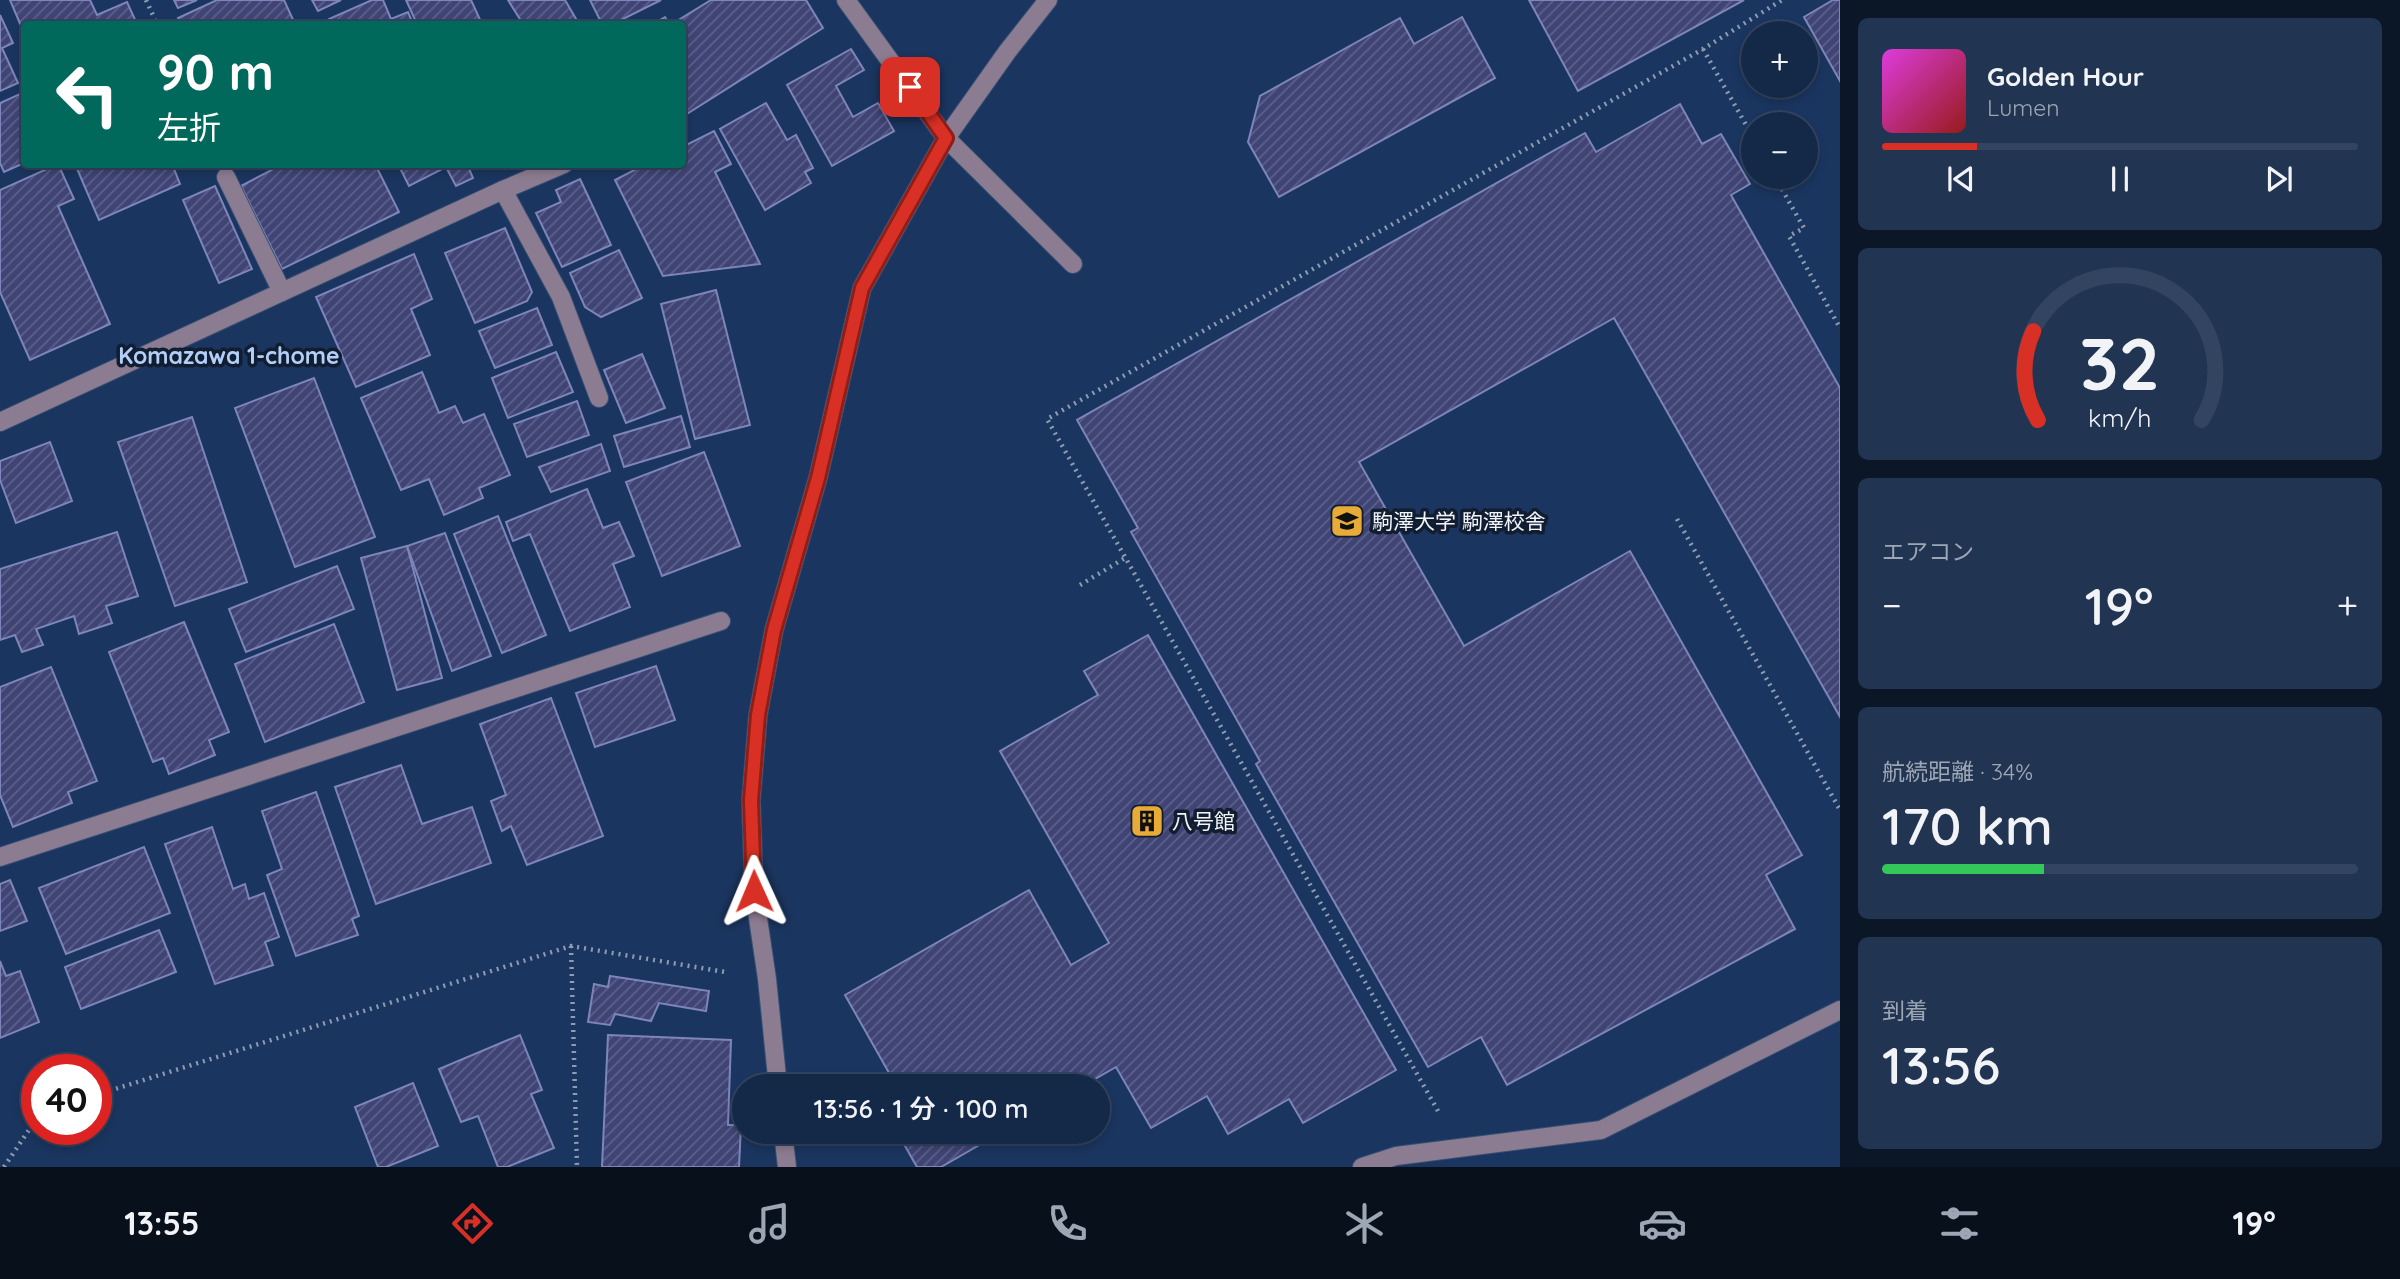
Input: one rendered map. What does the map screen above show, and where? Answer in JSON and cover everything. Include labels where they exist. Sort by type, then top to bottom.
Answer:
[{"type":"street","points":[[846,0],[946,138],[1073,264]]},
{"type":"street","points":[[777,1074],[768,979],[754,891],[751,800],[758,715],[774,630],[818,478],[862,288],[946,138],[1048,0]]},
{"type":"street","points":[[0,422],[555,168]]},
{"type":"street","points":[[226,177],[282,292]]},
{"type":"street","points":[[503,190],[561,297],[599,398]]},
{"type":"street","points":[[0,857],[721,621]]},
{"type":"street","points":[[1362,1167],[1396,1156],[1601,1130],[1840,1010]]},
{"type":"street","points":[[784,1144],[787,1167]]},
{"type":"path","points":[[146,0],[156,21]]},
{"type":"path","points":[[1421,1079],[1396,1041],[1047,419],[1703,49],[1782,0]]},
{"type":"path","points":[[1703,49],[1741,116]]},
{"type":"path","points":[[1781,189],[1804,228],[1789,236],[1840,328]]},
{"type":"path","points":[[1676,519],[1840,810]]},
{"type":"path","points":[[1080,585],[1125,558]]},
{"type":"path","points":[[112,1090],[571,946],[768,979]]},
{"type":"path","points":[[571,946],[577,1167]]},
{"type":"path","points":[[4,1167],[21,1142]]},
{"type":"building","points":[[10,0],[90,0],[97,15],[127,2],[136,21],[21,21],[21,26]]},
{"type":"building","points":[[174,0],[197,0],[178,8]]},
{"type":"building","points":[[217,0],[284,0],[294,21],[180,21],[178,18]]},
{"type":"building","points":[[312,0],[341,0],[318,11]]},
{"type":"building","points":[[372,0],[383,0],[391,19],[408,12],[412,21],[330,21],[329,19]]},
{"type":"building","points":[[406,0],[471,0],[481,21],[416,21]]},
{"type":"building","points":[[508,0],[565,0],[577,21],[521,21]]},
{"type":"building","points":[[590,0],[661,0],[619,21],[600,21]]},
{"type":"building","points":[[711,0],[806,0],[823,28],[686,114],[686,21],[677,21]]},
{"type":"building","points":[[1529,0],[1744,0],[1578,91]]},
{"type":"building","points":[[1833,0],[1840,0],[1840,81],[1818,42],[1818,21],[1806,21],[1804,17]]},
{"type":"building","points":[[0,15],[13,43],[2,48],[18,83],[0,91]]},
{"type":"building","points":[[1462,17],[1495,78],[1279,197],[1248,142],[1260,96],[1400,18],[1414,44]]},
{"type":"building","points":[[851,49],[864,70],[836,86],[853,117],[878,103],[894,131],[832,166],[787,85]]},
{"type":"building","points":[[20,94],[21,96],[21,164],[4,172],[0,163],[0,103]]},
{"type":"building","points":[[766,103],[787,140],[796,135],[813,168],[805,172],[811,183],[765,210],[720,129]]},
{"type":"building","points":[[1680,104],[1702,144],[1721,134],[1741,168],[1741,189],[1731,195],[1840,388],[1840,717],[1614,318],[1359,462],[1464,646],[1630,551],[1802,855],[1766,875],[1795,929],[1507,1085],[1481,1037],[1428,1067],[1256,764],[1260,761],[1131,532],[1138,528],[1077,420],[1585,133],[1596,152]]},
{"type":"building","points":[[714,131],[731,164],[715,172],[760,264],[663,276],[615,180],[638,168],[686,168],[686,145]]},
{"type":"building","points":[[49,168],[60,168],[74,199],[58,206],[110,324],[30,360],[0,292],[0,190]]},
{"type":"building","points":[[77,168],[174,168],[180,184],[99,220]]},
{"type":"building","points":[[275,168],[377,168],[399,212],[282,269],[241,186]]},
{"type":"building","points":[[400,168],[444,168],[409,186]]},
{"type":"building","points":[[447,168],[469,168],[473,178],[456,186]]},
{"type":"building","points":[[580,179],[611,245],[562,267],[536,213],[561,202],[556,190]]},
{"type":"building","points":[[215,186],[252,269],[219,283],[183,200]]},
{"type":"building","points":[[505,228],[532,292],[527,301],[475,323],[445,253]]},
{"type":"building","points":[[619,250],[642,298],[601,317],[585,307],[570,273]]},
{"type":"building","points":[[414,254],[432,299],[411,309],[430,355],[356,387],[316,297]]},
{"type":"building","points":[[716,290],[750,425],[695,439],[661,304]]},
{"type":"building","points":[[537,308],[552,345],[495,368],[479,331]]},
{"type":"building","points":[[556,352],[573,392],[508,418],[492,378]]},
{"type":"building","points":[[642,354],[665,408],[626,423],[604,370]]},
{"type":"building","points":[[422,372],[439,413],[455,406],[463,423],[484,414],[510,475],[479,488],[483,498],[444,515],[429,479],[401,490],[361,398]]},
{"type":"building","points":[[314,378],[375,537],[295,567],[235,408]]},
{"type":"building","points":[[577,401],[589,435],[527,457],[514,424]]},
{"type":"building","points":[[681,416],[690,447],[624,467],[614,436]]},
{"type":"building","points":[[192,417],[247,582],[175,606],[118,442]]},
{"type":"building","points":[[50,442],[72,501],[16,523],[0,480],[0,461]]},
{"type":"building","points":[[601,444],[610,471],[551,492],[539,467]]},
{"type":"building","points":[[704,452],[740,546],[662,576],[626,482]]},
{"type":"building","points":[[587,489],[603,528],[619,522],[634,556],[613,564],[630,607],[570,631],[530,534],[513,541],[506,522]]},
{"type":"building","points":[[498,516],[546,635],[502,653],[454,534]]},
{"type":"building","points":[[117,532],[138,596],[106,606],[112,623],[79,634],[74,616],[36,629],[43,645],[22,652],[15,635],[0,640],[0,569]]},
{"type":"building","points":[[445,533],[491,656],[452,671],[407,546]]},
{"type":"building","points":[[407,546],[442,678],[397,690],[361,558]]},
{"type":"building","points":[[337,566],[354,609],[246,652],[229,609]]},
{"type":"building","points":[[184,622],[229,732],[209,740],[215,755],[169,774],[163,758],[153,762],[109,652]]},
{"type":"building","points":[[334,624],[364,702],[265,742],[235,664]]},
{"type":"building","name":"八号館","points":[[1148,635],[1396,1070],[1303,1123],[1289,1099],[1228,1134],[1207,1096],[1151,1128],[1116,1067],[1104,1074],[890,1074],[845,995],[1029,890],[1071,965],[1109,943],[1000,751],[1098,695],[1084,671]]},
{"type":"building","points":[[656,666],[675,720],[595,747],[576,693]]},
{"type":"building","points":[[51,667],[97,781],[68,792],[72,803],[13,827],[0,795],[0,687]]},
{"type":"building","points":[[551,698],[603,836],[527,865],[511,826],[502,831],[491,801],[506,795],[480,724]]},
{"type":"building","points":[[401,765],[422,824],[472,807],[491,863],[376,904],[335,787]]},
{"type":"building","points":[[316,792],[359,916],[352,919],[358,935],[296,956],[267,875],[282,869],[262,811]]},
{"type":"building","points":[[212,827],[233,889],[245,884],[249,899],[264,893],[279,937],[265,942],[273,965],[215,984],[165,844]]},
{"type":"building","points":[[144,847],[170,913],[66,954],[39,888]]},
{"type":"building","points":[[10,880],[27,921],[0,931],[0,884]]},
{"type":"building","points":[[159,930],[176,972],[81,1009],[65,967]]},
{"type":"building","points":[[0,961],[6,976],[20,971],[39,1022],[0,1038]]},
{"type":"building","points":[[610,976],[709,991],[706,1011],[659,1003],[651,1021],[615,1014],[610,1025],[588,1022],[594,984],[608,987]]},
{"type":"building","points":[[520,1035],[542,1090],[531,1094],[554,1148],[507,1167],[498,1167],[478,1116],[461,1122],[439,1069]]},
{"type":"building","points":[[608,1035],[731,1040],[728,1125],[732,1125],[732,1144],[740,1144],[739,1167],[602,1167]]},
{"type":"building","points":[[413,1083],[438,1146],[386,1167],[378,1167],[355,1107]]},
{"type":"building","points":[[904,1144],[981,1144],[941,1167],[917,1167]]},
{"type":"place","name":"駒澤大学 駒澤校舎","points":[[1347,521]]},
{"type":"place","name":"八号館","points":[[1147,821]]},
{"type":"district","name":"Komazawa 1-chome","points":[[229,355]]},
{"type":"route","points":[[754,891],[751,800],[758,715],[774,630],[818,478],[862,288],[946,138],[910,87]]}]
